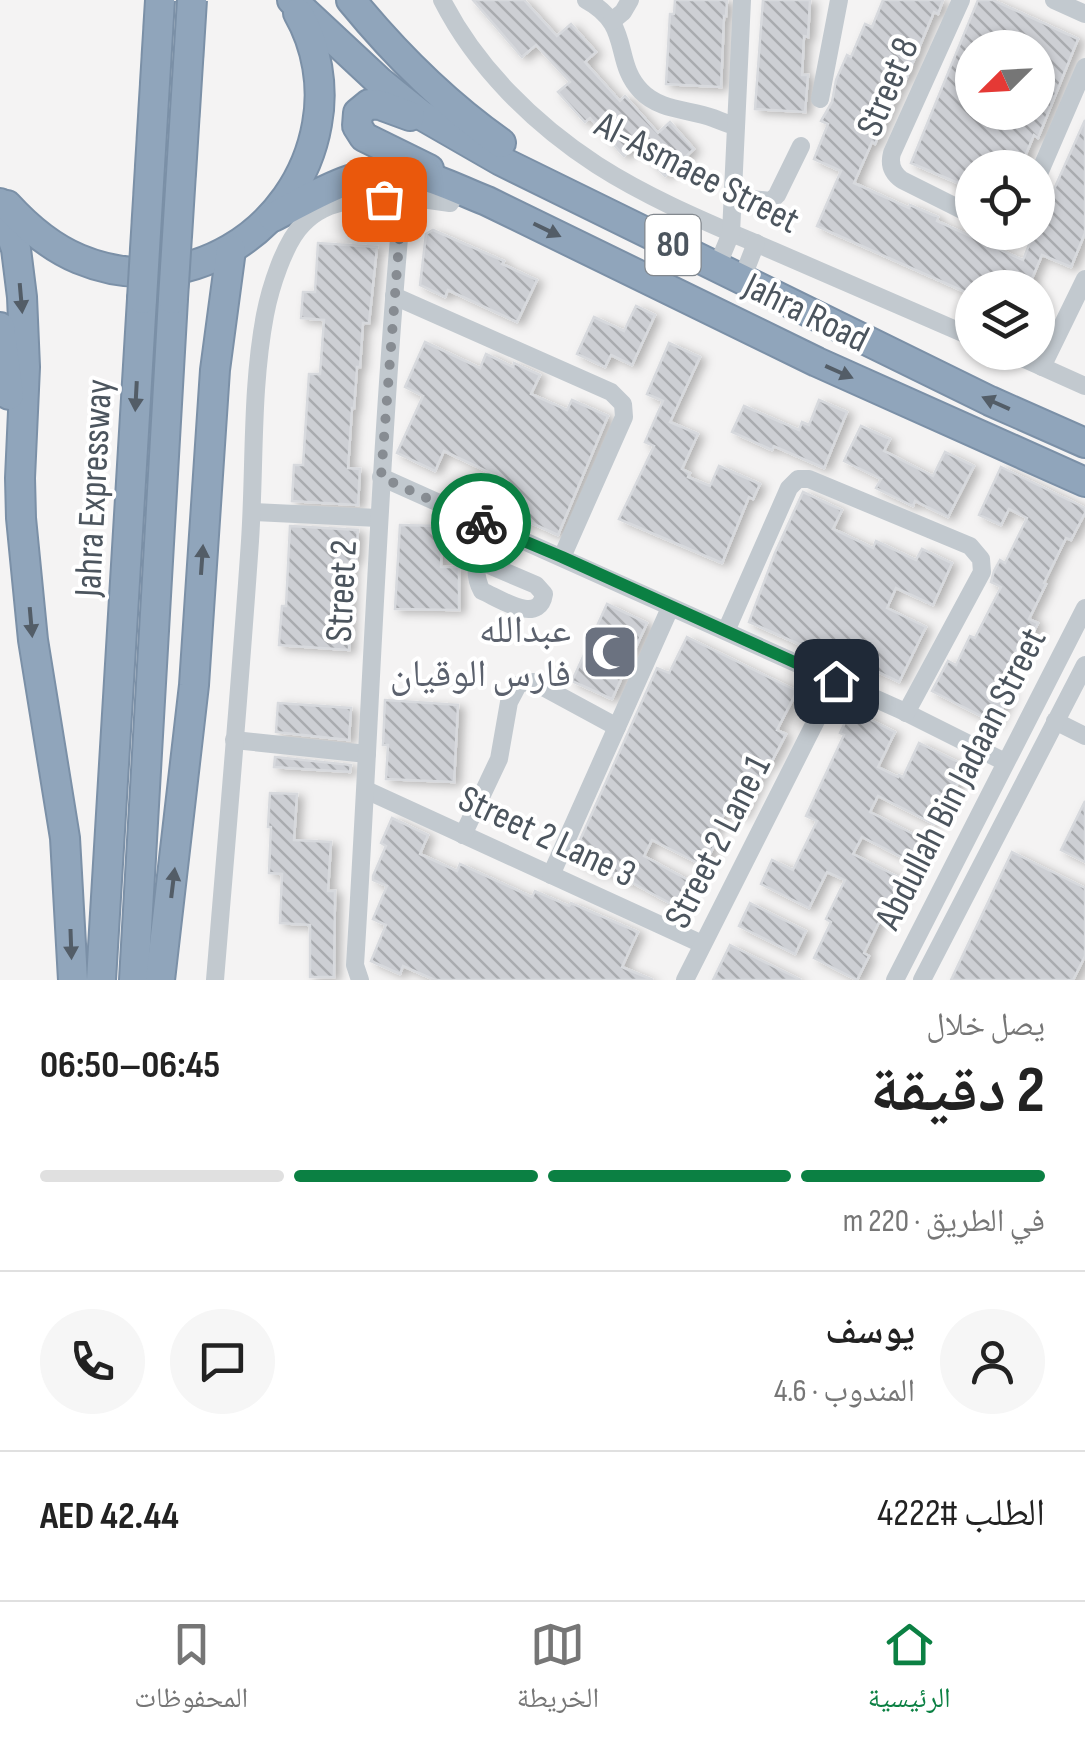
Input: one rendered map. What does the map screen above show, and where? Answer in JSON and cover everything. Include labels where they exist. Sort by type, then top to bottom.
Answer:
[{"type":"highway","name":"Jahra Expressway","points":[[101,980],[160,0]]},
{"type":"highway","name":"Jahra Expressway","points":[[134,980],[192,0]]},
{"type":"highway","name":"Jahra Road","points":[[291,0],[421,115],[501,161],[856,337],[1085,442]]},
{"type":"highway","name":"80","points":[[0,195],[28,228],[53,246],[111,269],[173,270],[231,250],[273,217],[304,170],[314,142],[320,112],[319,82],[314,52],[291,0]]},
{"type":"highway","points":[[351,0],[401,59],[456,110],[620,219]]},
{"type":"highway","points":[[486,201],[364,137],[358,126],[358,113],[370,104],[380,104],[501,161]]},
{"type":"highway","name":"Jahra Road","points":[[273,217],[342,182],[365,175],[412,174],[486,201],[817,362],[1085,482]]},
{"type":"highway","points":[[0,203],[16,249],[22,297],[25,367],[21,518],[33,640],[65,838],[72,980]]},
{"type":"highway","points":[[160,980],[194,685],[215,370],[231,250]]},
{"type":"highway","points":[[0,328],[20,478]]},
{"type":"highway","points":[[1036,421],[1085,428]]},
{"type":"street","name":"Al-Asmaee Street","points":[[442,0],[474,52],[502,85],[597,165],[732,233],[955,330]]},
{"type":"street","points":[[586,0],[612,21],[642,94],[668,107],[736,121]]},
{"type":"street","points":[[612,21],[630,0]]},
{"type":"street","points":[[732,233],[742,0]]},
{"type":"street","points":[[820,99],[839,0]]},
{"type":"street","name":"Street 8","points":[[955,206],[902,180],[890,164],[961,0]]},
{"type":"street","points":[[1054,0],[1085,14]]},
{"type":"street","points":[[1049,150],[1085,68]]},
{"type":"street","points":[[733,197],[770,201],[777,195],[802,146]]},
{"type":"street","points":[[215,980],[252,512],[258,360],[266,310],[288,247],[302,224],[320,211],[340,203],[384,199],[402,204],[408,197],[450,204],[458,190]]},
{"type":"street","name":"Street 2","points":[[360,980],[354,964],[378,518],[402,204]]},
{"type":"street","name":"Jahra Road","points":[[729,273],[732,233]]},
{"type":"street","name":"Jahra Road","points":[[729,273],[756,243]]},
{"type":"street","points":[[1055,340],[1085,279]]},
{"type":"street","points":[[394,296],[611,392],[623,404],[624,418],[562,557]]},
{"type":"street","points":[[1049,370],[1085,386]]},
{"type":"street","points":[[381,477],[836,681],[1006,762]]},
{"type":"street","points":[[726,631],[790,488],[798,479],[809,479],[970,546],[981,559],[982,572],[906,713]]},
{"type":"street","points":[[252,512],[378,518]]},
{"type":"street","points":[[477,560],[486,526]]},
{"type":"street","points":[[550,875],[670,608]]},
{"type":"street","name":"Abdullah Bin Jadaan Street","points":[[894,980],[1085,608]]},
{"type":"street","name":"Abdullah Bin Jadaan Street","points":[[922,980],[1085,665]]},
{"type":"street","name":"Street 2 Lane 1","points":[[685,980],[836,681]]},
{"type":"street","points":[[463,835],[499,759],[510,702],[518,685],[534,682],[616,726]]},
{"type":"street","points":[[1055,721],[1085,736]]},
{"type":"street","points":[[234,740],[367,754]]},
{"type":"street","name":"Street 2 Lane 3","points":[[366,790],[702,944]]},
{"type":"street","points":[[950,872],[957,887],[970,884]]},
{"type":"street","points":[[937,896],[953,896],[957,911]]},
{"type":"building","points":[[473,0],[524,0],[557,36],[571,24],[596,52],[585,62],[620,101],[625,96],[658,133],[670,122],[694,149],[665,176],[637,145],[624,156],[590,118],[585,122],[558,92],[570,82],[536,45],[522,57]]},
{"type":"building","points":[[675,0],[727,0],[721,87],[666,84],[670,14],[674,14]]},
{"type":"building","points":[[763,0],[810,0],[802,75],[808,75],[805,112],[755,109]]},
{"type":"building","points":[[883,0],[943,0],[854,183],[938,217],[937,221],[955,229],[955,250],[1001,250],[1023,260],[1027,250],[1055,250],[1055,187],[1085,120],[1085,233],[1071,267],[1042,255],[1036,270],[955,270],[955,287],[817,226],[841,171],[814,159],[828,124],[821,121],[832,102],[847,55],[851,57],[865,24],[872,27]]},
{"type":"building","points":[[978,0],[993,0],[1078,39],[1055,96],[1055,30],[966,30]]},
{"type":"building","points":[[955,56],[955,130],[1041,130],[1038,138],[1034,135],[1028,150],[955,150],[955,182],[911,163]]},
{"type":"building","points":[[433,230],[537,280],[517,322],[448,290],[445,297],[420,285],[426,234]]},
{"type":"building","points":[[318,243],[377,247],[369,323],[363,323],[352,408],[348,468],[360,469],[358,505],[292,501],[294,465],[303,465],[309,374],[320,374],[324,320],[301,318],[303,292],[315,292]]},
{"type":"building","points":[[636,306],[655,315],[632,365],[611,355],[605,367],[577,354],[594,317],[624,331]]},
{"type":"building","points":[[425,342],[480,368],[486,354],[513,367],[514,363],[540,375],[531,394],[567,410],[572,400],[608,416],[558,535],[482,505],[495,475],[444,451],[435,471],[397,453],[423,396],[405,387]]},
{"type":"building","points":[[669,343],[700,357],[670,422],[698,434],[682,469],[690,473],[688,477],[710,486],[719,466],[760,484],[753,499],[749,497],[722,563],[619,519],[654,446],[645,442],[663,401],[647,394]]},
{"type":"building","points":[[819,400],[847,412],[824,468],[732,432],[744,406],[799,430],[802,422],[809,425]]},
{"type":"building","points":[[861,426],[890,439],[884,451],[933,476],[945,452],[974,466],[948,517],[876,488],[881,479],[844,461]]},
{"type":"building","points":[[1001,467],[1085,508],[1085,513],[1071,540],[1066,538],[1044,583],[1029,619],[1038,623],[1027,646],[1020,643],[998,686],[1010,692],[995,723],[932,691],[948,661],[956,665],[970,636],[975,638],[1001,587],[991,582],[994,571],[1000,560],[1005,563],[1027,518],[1009,509],[1001,525],[979,515]]},
{"type":"building","points":[[803,492],[842,510],[833,529],[873,548],[876,541],[916,560],[922,549],[952,563],[933,605],[896,588],[887,608],[926,627],[899,682],[872,669],[877,659],[833,641],[826,656],[749,622]]},
{"type":"building","points":[[400,525],[443,526],[441,567],[459,567],[459,610],[395,609]]},
{"type":"building","points":[[290,526],[358,530],[356,560],[352,560],[349,650],[279,645],[282,606],[286,606]]},
{"type":"building","name":"عبدالله فارس الوقيان","points":[[607,604],[647,623],[612,699],[572,681]]},
{"type":"building","points":[[687,637],[797,691],[777,730],[786,734],[770,765],[767,763],[742,816],[727,809],[709,843],[714,846],[704,866],[652,840],[644,856],[688,880],[675,906],[631,882],[602,870],[599,874],[572,858],[657,668],[669,673]]},
{"type":"building","points":[[385,700],[458,705],[454,782],[386,779]]},
{"type":"building","points":[[278,703],[351,708],[349,740],[276,732]]},
{"type":"building","points":[[851,710],[895,732],[878,767],[898,777],[903,777],[919,743],[966,766],[934,824],[878,796],[870,812],[923,839],[911,862],[862,837],[853,854],[908,882],[895,907],[888,904],[864,953],[869,956],[857,980],[814,958],[831,922],[826,919],[845,880],[827,872],[809,908],[761,884],[772,860],[793,870],[817,821],[806,816],[844,735],[840,733]]},
{"type":"building","points":[[275,757],[351,765],[350,772],[274,767]]},
{"type":"building","points":[[270,793],[297,794],[294,840],[331,842],[328,891],[335,891],[334,977],[310,977],[310,925],[280,923],[282,874],[269,873]]},
{"type":"building","points":[[1085,801],[1085,862],[1061,850]]},
{"type":"building","points":[[392,818],[428,835],[420,854],[457,871],[460,864],[532,897],[535,891],[569,906],[571,903],[638,932],[622,967],[653,980],[435,980],[403,966],[400,974],[371,961],[386,925],[373,919],[387,886],[373,880],[373,876],[386,846],[381,843]]},
{"type":"building","points":[[1012,852],[1085,888],[1085,956],[1073,980],[951,980]]},
{"type":"building","points":[[750,903],[806,931],[795,954],[739,926]]},
{"type":"building","points":[[730,945],[801,980],[713,980]]},
{"type":"way so far","points":[[384,199],[402,204],[381,477],[481,523]]},
{"type":"place","name":"عبدالله فارس الوقيان","points":[[610,652]]},
{"type":"route","points":[[481,523],[836,681]]}]
